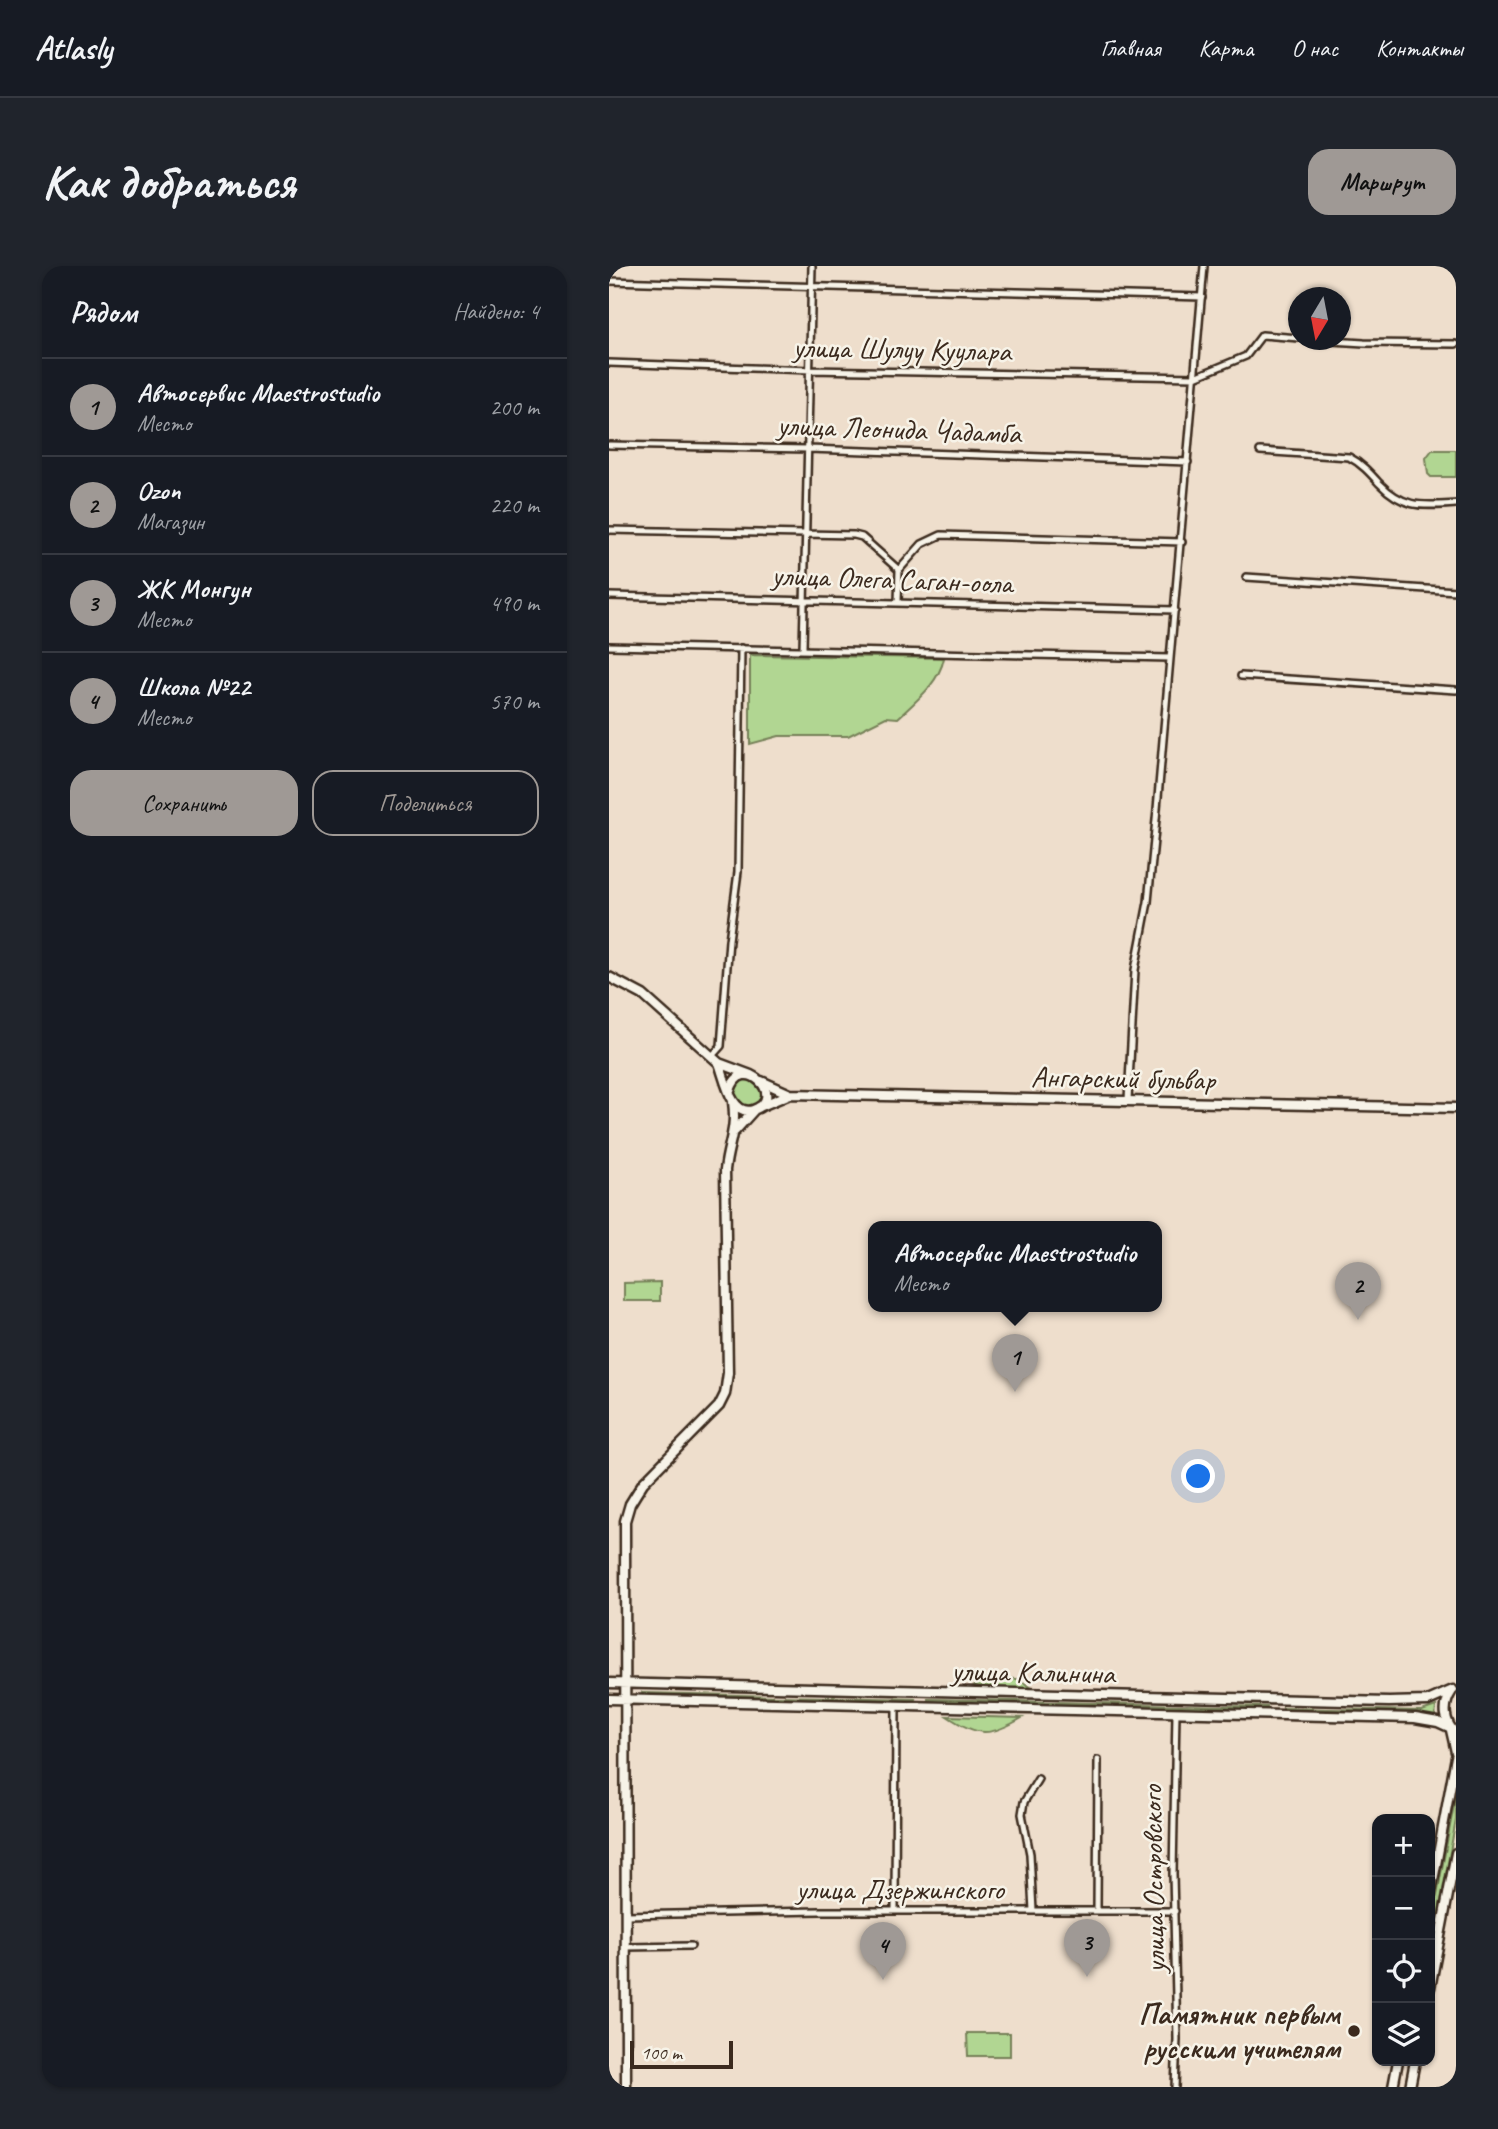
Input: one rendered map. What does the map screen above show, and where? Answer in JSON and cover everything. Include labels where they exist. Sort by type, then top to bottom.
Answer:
[{"type":"main road","points":[[609,977],[643,995],[716,1059],[761,1081],[766,1091],[766,1097],[735,1131],[725,1170],[728,1383],[720,1404],[643,1483],[630,1504],[625,1529],[626,2087]]},
{"type":"main road","points":[[716,1059],[733,1102],[735,1131]]},
{"type":"main road","points":[[730,1091],[740,1077],[751,1075]]},
{"type":"main road","name":"Ангарский бульвар","points":[[761,1081],[790,1094],[1456,1108]]},
{"type":"main road","name":"Ангарский бульвар","points":[[757,1108],[790,1094]]},
{"type":"main road","points":[[733,1102],[742,1110],[757,1108]]},
{"type":"main road","name":"улица Калинина","points":[[609,1683],[1415,1702],[1428,1701],[1454,1688]]},
{"type":"main road","points":[[1434,1877],[1456,1755],[1452,1730],[1445,1715],[1445,1706],[1454,1688]]},
{"type":"main road","points":[[926,1707],[927,1692]]},
{"type":"main road","name":"улица Калинина","points":[[609,1699],[1415,1718],[1438,1722],[1452,1730]]},
{"type":"main road","points":[[1279,1700],[1279,1715]]},
{"type":"main road","points":[[1435,1962],[1456,1853]]},
{"type":"main road","points":[[1393,2087],[1397,2066]]},
{"type":"main road","points":[[1410,2087],[1415,2066]]},
{"type":"street","points":[[803,649],[812,266]]},
{"type":"street","points":[[1128,1100],[1135,970],[1148,902],[1204,266]]},
{"type":"street","points":[[609,281],[1202,297]]},
{"type":"street","points":[[1195,377],[1246,356],[1262,335],[1288,337]]},
{"type":"street","points":[[1351,342],[1456,344]]},
{"type":"street","name":"улица Шулуу Куулара","points":[[609,363],[811,370],[1195,377]]},
{"type":"street","name":"улица Леонида Чадамба","points":[[609,445],[1188,462]]},
{"type":"street","points":[[1260,451],[1349,457],[1361,464],[1387,492],[1403,502],[1414,505],[1456,504]]},
{"type":"street","points":[[609,530],[805,533],[862,537],[899,570]]},
{"type":"street","points":[[898,602],[899,570],[922,544],[941,535],[1181,542]]},
{"type":"street","points":[[1247,577],[1456,591]]},
{"type":"street","name":"улица Олега Саган-оола","points":[[609,596],[1175,610]]},
{"type":"street","points":[[609,646],[1170,658]]},
{"type":"street","points":[[716,1059],[721,1046],[729,940],[738,872],[741,648]]},
{"type":"street","points":[[1241,676],[1456,690]]},
{"type":"street","points":[[895,1911],[896,1706]]},
{"type":"street","name":"улица Островского","points":[[1175,2087],[1177,2039],[1173,1874],[1176,1713]]},
{"type":"street","points":[[1097,1911],[1098,1760]]},
{"type":"street","points":[[1033,1911],[1030,1854],[1022,1814],[1024,1802],[1038,1779]]},
{"type":"street","name":"улица Дзержинского","points":[[625,1915],[1175,1911]]},
{"type":"street","points":[[625,1947],[691,1947]]},
{"type":"green space","points":[[1432,450],[1456,450],[1456,477],[1431,477],[1428,474],[1426,458]]},
{"type":"green space","points":[[750,655],[944,658],[932,683],[898,718],[886,717],[848,736],[779,736],[750,744]]},
{"type":"green space","points":[[748,1079],[758,1083],[762,1093],[758,1103],[748,1107],[738,1103],[734,1093],[738,1083]]},
{"type":"green space","points":[[660,1282],[660,1301],[624,1301],[624,1283]]},
{"type":"green space","points":[[987,1678],[1018,1679],[1035,1690],[968,1689]]},
{"type":"green space","points":[[642,1693],[915,1699],[914,1704],[641,1698]]},
{"type":"green space","points":[[928,1699],[1267,1707],[1267,1712],[928,1704]]},
{"type":"green space","points":[[1436,1706],[1435,1720],[1283,1712],[1283,1708],[1422,1711]]},
{"type":"green space","points":[[947,1716],[1022,1718],[1001,1729],[984,1732],[967,1728]]},
{"type":"green space","points":[[1456,1794],[1456,1820],[1435,1932],[1435,1905]]},
{"type":"green space","points":[[967,2033],[1010,2033],[1010,2056],[968,2056]]},
{"type":"place","name":"Ozon","points":[[1358,1320]]},
{"type":"place","name":"Автосервис Maestrostudio","points":[[1015,1392]]},
{"type":"place","name":"ЖК Монгун","points":[[1087,1977]]},
{"type":"place","name":"Школа №22","points":[[883,1980]]},
{"type":"place","name":"Памятник первым русским учителям","points":[[1354,2031]]}]
